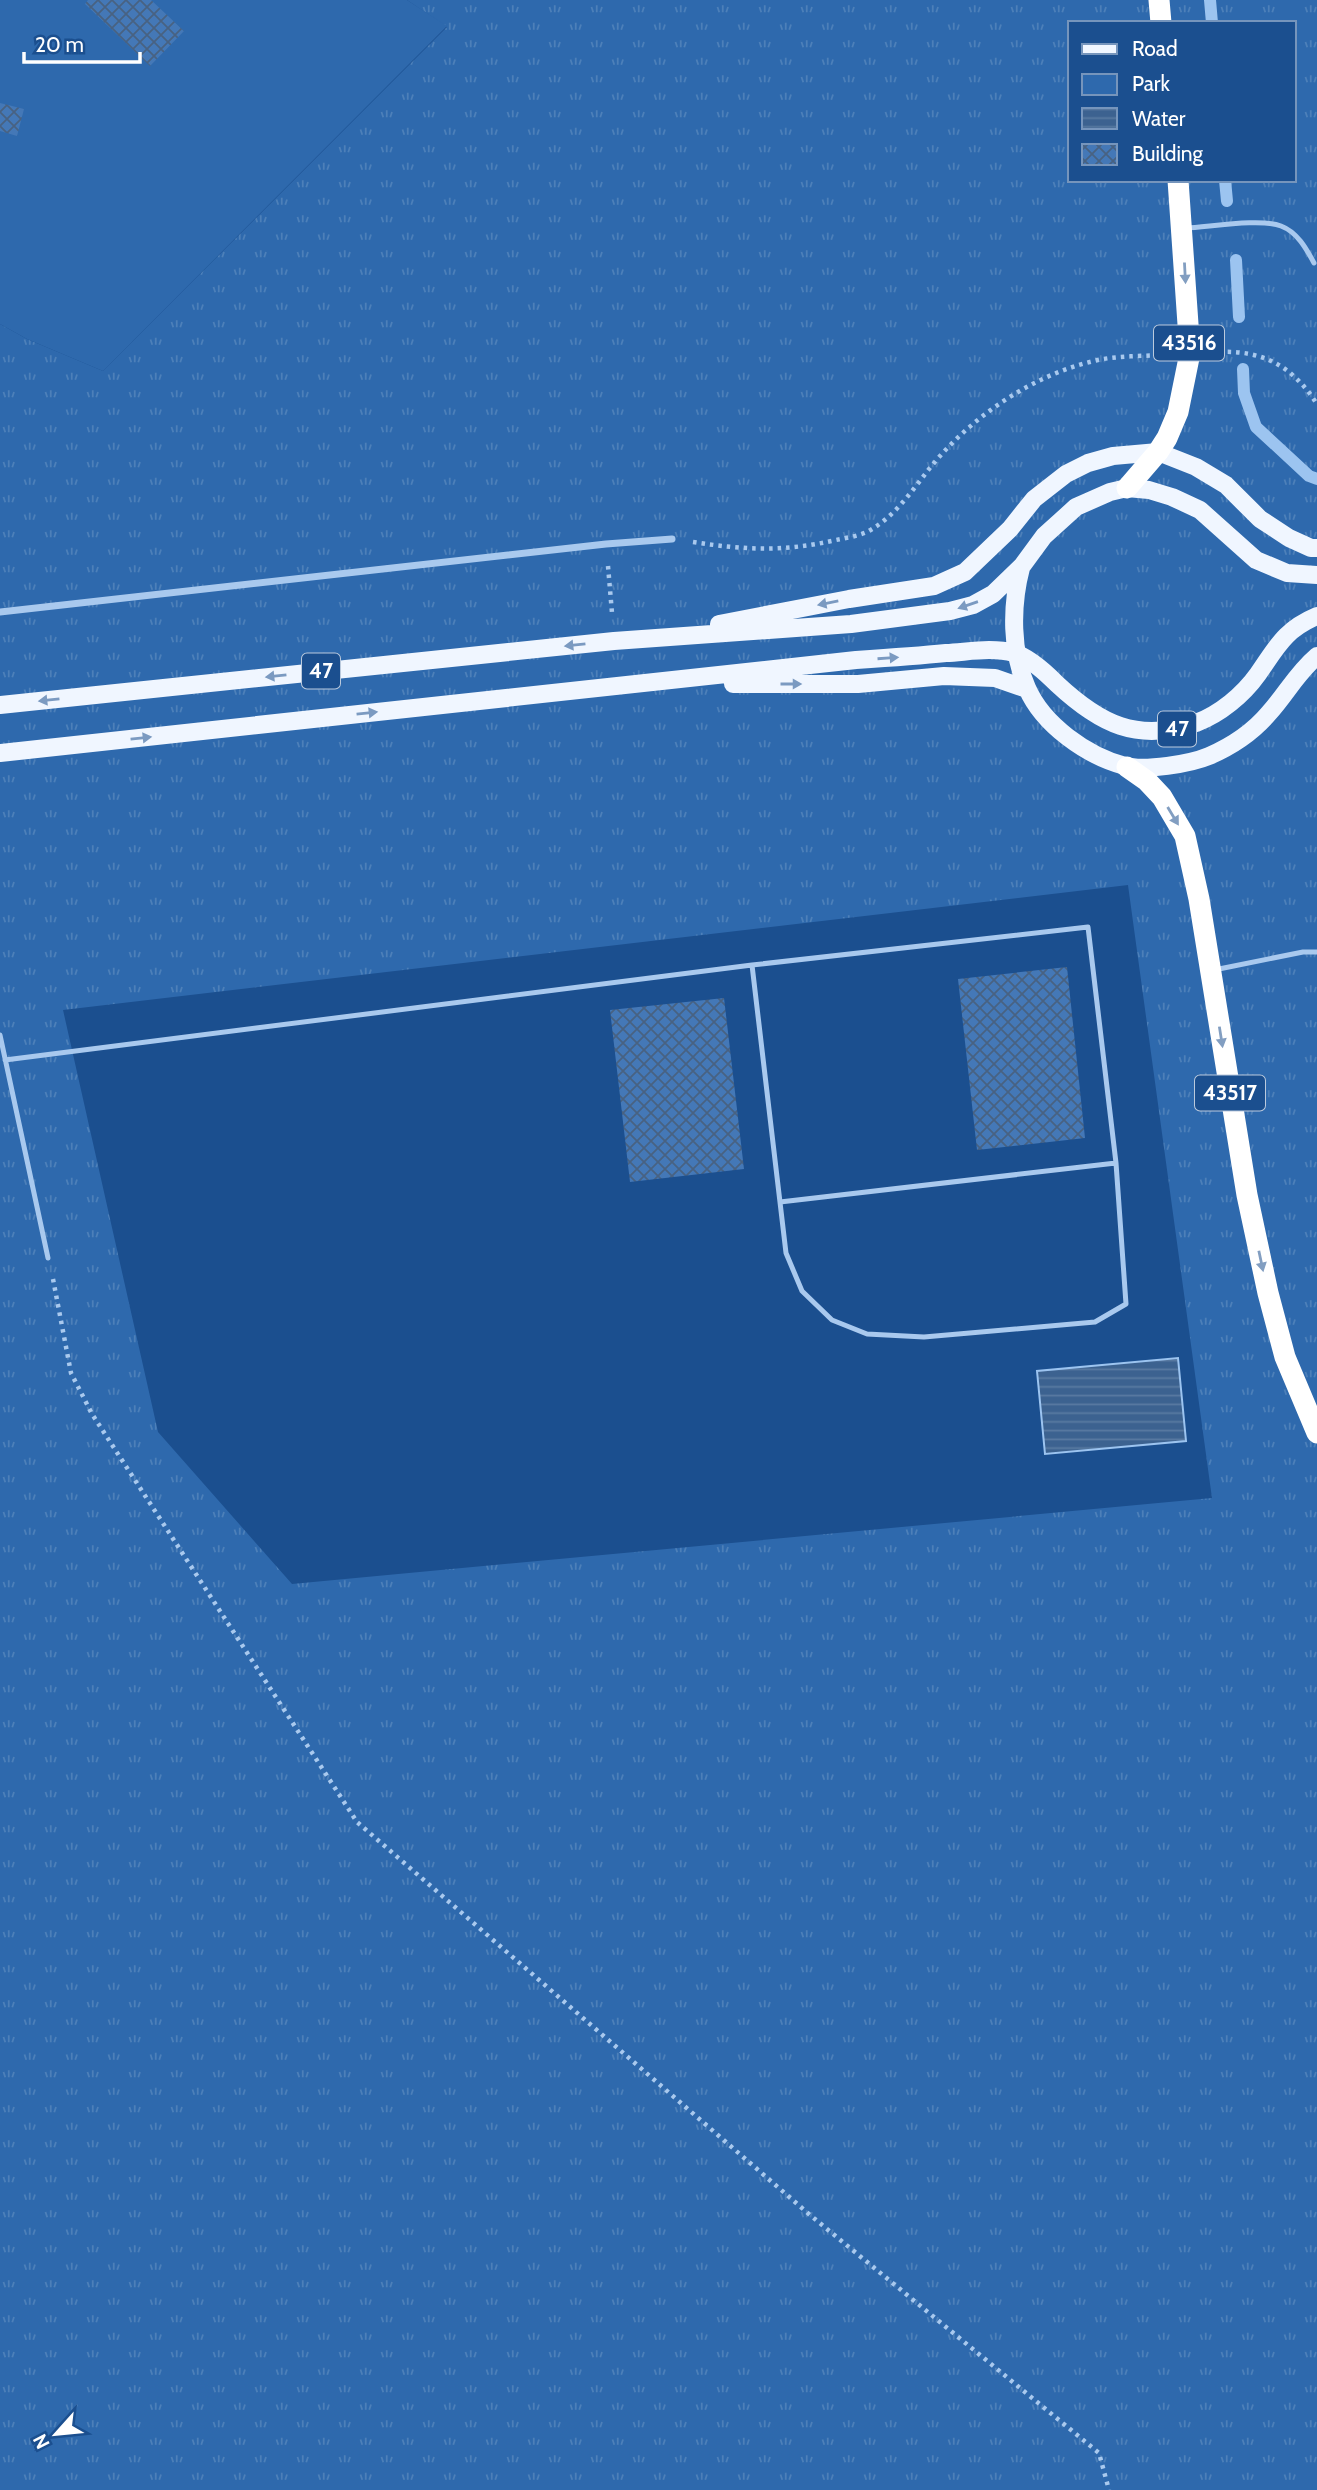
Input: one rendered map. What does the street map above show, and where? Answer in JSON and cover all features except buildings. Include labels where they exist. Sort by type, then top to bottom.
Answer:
[{"type":"highway","points":[[1159,0],[1161,21]]},
{"type":"highway","name":"43516","points":[[1127,488],[1158,452],[1178,412],[1190,353],[1178,182]]},
{"type":"highway","name":"43517","points":[[1127,767],[1147,781],[1162,797],[1185,836],[1211,970],[1247,1195],[1268,1293],[1285,1357],[1317,1433]]},
{"type":"main road","name":"47","points":[[643,639],[849,599],[934,586],[965,572],[984,556],[1034,499],[1066,474],[1088,463],[1114,456],[1158,452],[1196,467],[1226,485],[1260,519],[1289,537],[1311,548],[1317,548]]},
{"type":"main road","name":"47","points":[[0,705],[614,641],[851,624],[950,611],[973,605],[993,594],[1022,566],[1044,536],[1076,507],[1110,492],[1127,488],[1161,494],[1200,510],[1256,560],[1287,573],[1317,575]]},
{"type":"main road","name":"47","points":[[1022,566],[1015,590],[1017,653],[1027,689],[1044,714],[1071,740],[1127,767],[1184,765],[1236,742],[1257,726],[1298,674],[1317,656]]},
{"type":"main road","name":"47","points":[[0,753],[856,660],[992,650],[1017,653],[1047,674],[1087,712],[1109,722],[1128,729],[1176,729],[1200,721],[1222,709],[1258,674],[1270,652],[1294,628],[1317,616]]},
{"type":"main road","name":"47","points":[[649,684],[858,684],[944,676],[995,678],[1027,689]]},
{"type":"street","points":[[0,611],[672,539]]},
{"type":"lane","points":[[1183,229],[1266,222],[1282,226],[1295,234],[1314,263]]},
{"type":"lane","points":[[5,1060],[752,965],[1088,927],[1116,1163],[1125,1304],[1095,1322],[924,1337],[867,1334],[832,1320],[802,1291],[786,1253],[752,965]]},
{"type":"lane","points":[[1211,970],[1303,952],[1317,952]]},
{"type":"lane","points":[[0,1035],[48,1258]]},
{"type":"lane","points":[[780,1202],[1116,1163]]},
{"type":"path","points":[[672,539],[742,550],[776,550],[865,533],[894,514],[940,455],[976,421],[1053,374],[1106,359],[1190,353],[1253,354],[1280,364],[1298,379],[1317,404]]},
{"type":"path","points":[[606,544],[614,641]]},
{"type":"path","points":[[48,1258],[71,1373],[92,1415],[357,1822],[810,2215],[1099,2453],[1110,2490]]},
{"type":"green space","points":[[0,0],[407,0],[447,26],[103,371],[27,339],[0,324]]},
{"type":"green space","points":[[407,0],[1317,0],[1317,2490],[0,2490],[0,324],[27,339],[103,371],[447,27]],"holes":[[[1128,885],[1212,1498],[292,1584],[158,1432],[63,1010]]]},
{"type":"water","points":[[1178,1358],[1186,1441],[1045,1454],[1037,1371]]},
{"type":"waterway","points":[[1210,0],[1212,21]]},
{"type":"waterway","points":[[1225,182],[1227,201]]},
{"type":"waterway","points":[[1236,260],[1239,317]]},
{"type":"waterway","points":[[1243,369],[1244,393],[1256,427],[1309,476],[1317,479]]}]
